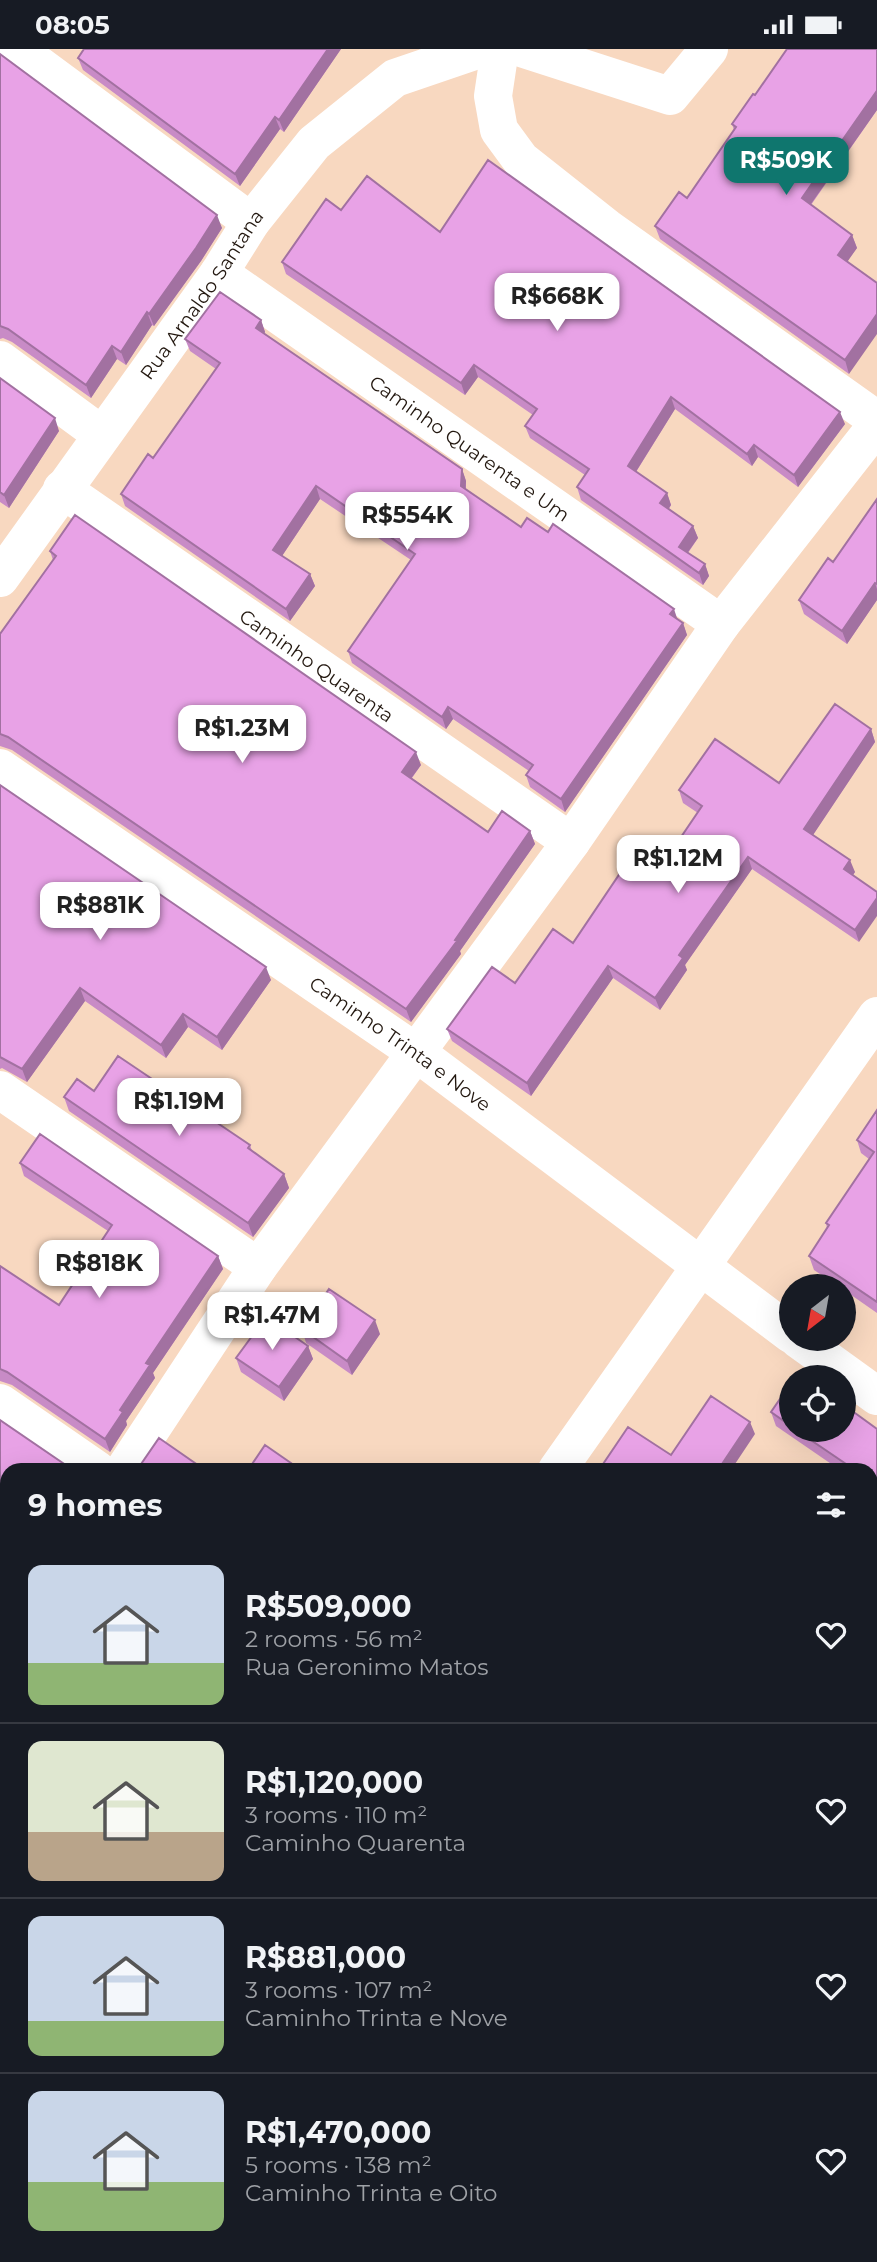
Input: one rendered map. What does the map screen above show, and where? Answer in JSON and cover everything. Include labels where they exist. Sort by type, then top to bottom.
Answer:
[{"type":"street","points":[[17,49],[251,222]]},
{"type":"street","points":[[129,1463],[258,1268],[571,842],[721,624],[877,422],[607,228],[521,160],[499,129],[493,96],[500,49]]},
{"type":"street","points":[[524,49],[670,96],[709,49]]},
{"type":"street","name":"Rua Arnaldo Santana","points":[[0,577],[219,273],[251,222],[314,143],[395,78],[463,55]]},
{"type":"street","name":"Caminho Quarenta e Um","points":[[219,273],[721,624]]},
{"type":"street","points":[[0,360],[102,435]]},
{"type":"street","name":"Caminho Quarenta","points":[[62,489],[571,842]]},
{"type":"street","name":"Caminho Trinta e Nove","points":[[0,768],[417,1053],[779,1324]]},
{"type":"street","points":[[562,1463],[877,1016]]},
{"type":"street","points":[[0,1090],[258,1268]]},
{"type":"street","points":[[815,1351],[877,1396]]},
{"type":"street","points":[[0,1403],[87,1463]]},
{"type":"building","points":[[84,49],[328,49],[279,120],[275,117],[235,174],[78,58]]},
{"type":"building","points":[[787,49],[877,49],[877,93],[802,198],[852,235],[838,255],[877,283],[877,314],[845,360],[655,226],[679,192],[687,198],[736,127],[732,124]]},
{"type":"building","points":[[0,54],[217,215],[121,352],[112,346],[86,385],[0,326]]},
{"type":"building","points":[[488,160],[840,412],[794,475],[754,445],[747,454],[671,397],[628,466],[667,493],[660,503],[693,526],[679,547],[705,564],[699,573],[577,487],[589,469],[525,426],[537,409],[474,365],[461,383],[282,262],[326,199],[341,210],[367,176],[440,232]]},
{"type":"building","points":[[220,292],[261,320],[256,328],[462,469],[461,486],[521,527],[527,518],[548,532],[553,524],[674,609],[670,614],[683,623],[561,799],[526,775],[533,765],[448,707],[442,717],[348,651],[415,554],[316,486],[273,550],[310,574],[286,609],[121,494],[148,454],[153,458],[220,363],[185,339]]},
{"type":"building","points":[[0,378],[55,418],[4,495],[0,492]]},
{"type":"building","points":[[877,499],[877,584],[875,583],[842,631],[799,600],[828,558],[833,562]]},
{"type":"building","points":[[75,515],[416,752],[402,772],[488,832],[502,811],[530,831],[455,940],[457,941],[406,1009],[0,734],[0,634],[56,556],[50,551]]},
{"type":"building","points":[[835,704],[871,729],[804,829],[850,860],[844,869],[877,892],[877,898],[855,930],[748,857],[679,955],[683,958],[655,998],[608,966],[527,1083],[447,1029],[492,967],[515,983],[553,929],[573,943],[635,851],[660,868],[702,806],[679,790],[715,739],[779,783]]},
{"type":"building","points":[[0,785],[266,967],[217,1037],[183,1014],[161,1045],[80,988],[22,1069],[0,1057]]},
{"type":"building","points":[[118,1056],[250,1145],[248,1148],[284,1174],[248,1223],[64,1097],[77,1079],[94,1091]]},
{"type":"building","points":[[877,1110],[877,1302],[856,1288],[856,1274],[836,1274],[809,1256],[829,1225],[826,1223],[874,1152],[857,1140]]},
{"type":"building","points":[[40,1134],[218,1256],[146,1363],[150,1365],[120,1410],[123,1412],[105,1439],[0,1369],[0,1266],[59,1305],[112,1225],[20,1163]]},
{"type":"building","points":[[329,1289],[375,1320],[347,1361],[302,1329]]},
{"type":"building","points":[[266,1317],[308,1346],[279,1387],[236,1358]]},
{"type":"building","points":[[711,1396],[750,1422],[723,1463],[604,1463],[628,1427],[671,1455]]},
{"type":"building","points":[[779,1400],[779,1418],[771,1412]]},
{"type":"building","points":[[856,1414],[877,1429],[877,1463],[845,1463],[814,1442],[856,1442]]},
{"type":"building","points":[[0,1420],[63,1463],[0,1463]]},
{"type":"building","points":[[159,1438],[195,1463],[142,1463]]},
{"type":"building","points":[[265,1445],[291,1463],[253,1463]]}]
